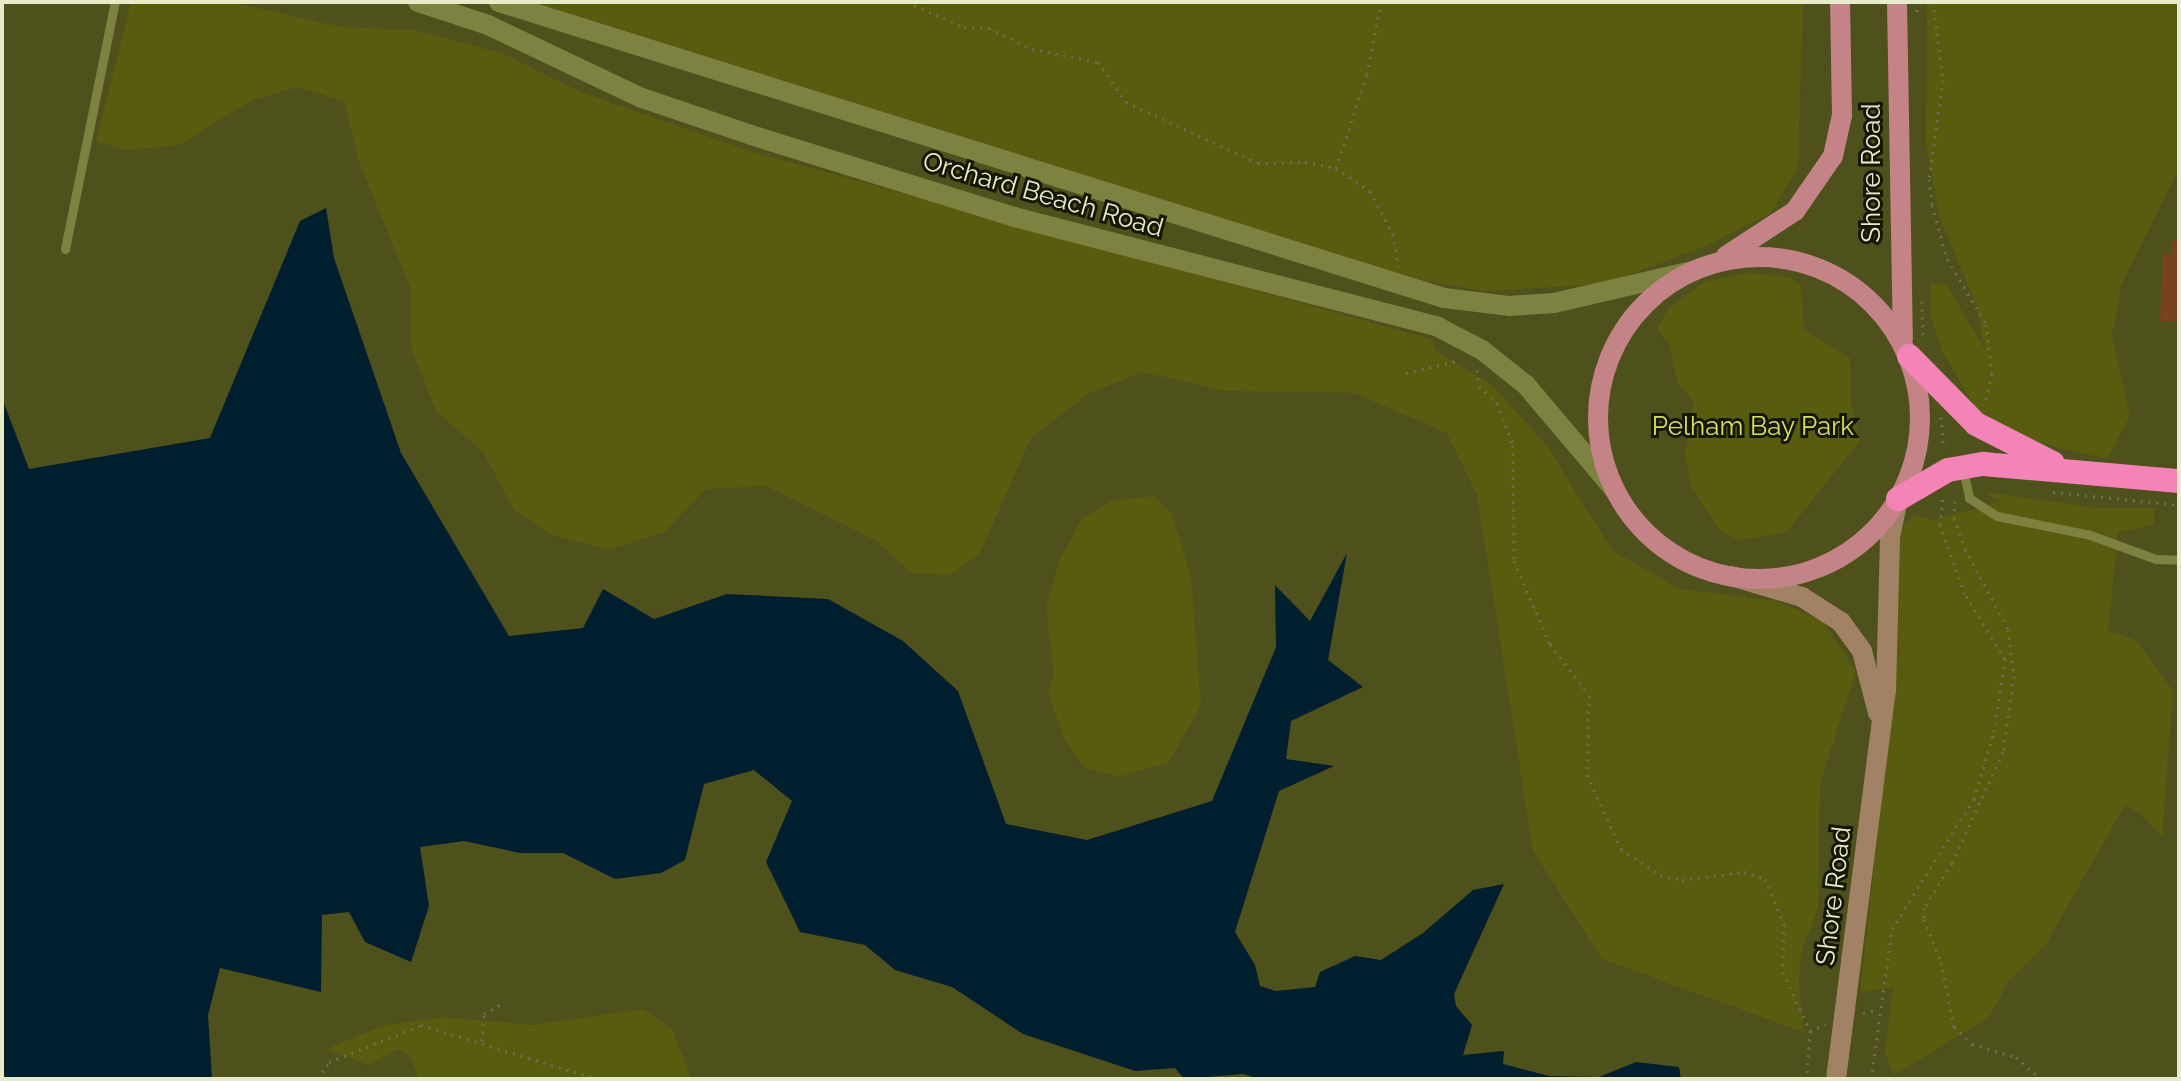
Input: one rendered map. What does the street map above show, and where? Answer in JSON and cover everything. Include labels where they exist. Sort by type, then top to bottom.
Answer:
[{"type":"highway","points":[[1906,350],[1976,424],[2026,453],[2078,472]]},
{"type":"highway","points":[[1898,499],[1957,471],[2078,472],[2179,481]]},
{"type":"main road","name":"Shore Road","points":[[1613,488],[1598,430],[1605,370],[1624,329],[1644,305],[1795,211],[1833,156],[1842,115],[1840,2]]},
{"type":"main road","name":"Shore Road","points":[[1897,2],[1906,350]]},
{"type":"main road","points":[[1613,488],[1654,540],[1686,561],[1731,576],[1790,576],[1833,561],[1870,535],[1898,499],[1911,473],[1920,431],[1920,399],[1906,350],[1873,303],[1824,270],[1766,256],[1700,268]]},
{"type":"main road","name":"Shore Road","points":[[1836,1079],[1879,719],[1886,691],[1890,537],[1898,499]]},
{"type":"main road","name":"Shore Road","points":[[1731,576],[1802,597],[1841,622],[1862,651],[1879,719]]},
{"type":"street","name":"Orchard Beach Road","points":[[418,2],[488,25],[613,86],[700,118],[1014,217],[1418,320],[1474,345],[1540,399],[1613,488]]},
{"type":"street","name":"Orchard Beach Road","points":[[499,2],[1399,286],[1464,302],[1532,305],[1579,300],[1700,268]]},
{"type":"lane","points":[[65,249],[115,2]]},
{"type":"lane","points":[[1957,471],[1969,498],[1997,516],[2090,535],[2156,559],[2179,560]]},
{"type":"path","points":[[907,2],[964,27],[989,28],[1032,49],[1098,62],[1126,102],[1258,163],[1305,162],[1336,168],[1370,191],[1387,223],[1398,256],[1399,286]]},
{"type":"path","points":[[1336,168],[1367,74],[1381,2]]},
{"type":"path","points":[[1933,2],[1943,80],[1929,179],[1937,234],[1983,317],[1991,346],[1992,374],[1976,424]]},
{"type":"path","points":[[1406,373],[1462,360],[1474,345]]},
{"type":"path","points":[[1474,345],[1479,386],[1497,403],[1513,445],[1514,561],[1550,644],[1589,695],[1587,775],[1621,849],[1660,875],[1682,880],[1744,872],[1765,879],[1784,924],[1783,972],[1810,1031],[1807,1079]]},
{"type":"path","points":[[1940,413],[1957,471],[1954,518],[1965,549],[2008,629],[2014,676],[2003,752],[1952,863],[1924,908],[1924,919],[1941,962],[1954,1027],[1972,1044],[2016,1057],[2041,1079]]},
{"type":"path","points":[[1871,1079],[1892,929],[1974,799],[1994,732],[2005,659],[1965,594],[1940,525],[1944,490],[1957,471]]},
{"type":"path","points":[[2048,491],[2179,505]]},
{"type":"path","points":[[482,1042],[484,1014],[502,1003]]},
{"type":"path","points":[[318,1079],[329,1062],[421,1025],[598,1079]]},
{"type":"green space","name":"Pelham Bay Park","points":[[2,2],[2179,2],[2179,1079],[91,1079],[2,585]]},
{"type":"green space","points":[[131,2],[231,2],[342,27],[416,30],[504,54],[581,92],[749,151],[1431,339],[1435,350],[1492,385],[1547,446],[1613,551],[1680,589],[1776,601],[1823,621],[1856,671],[1820,783],[1818,909],[1802,951],[1799,980],[1803,1032],[1602,959],[1533,851],[1477,495],[1447,433],[1354,393],[1227,391],[1142,372],[1088,394],[1031,438],[980,553],[950,575],[911,573],[877,541],[766,486],[706,489],[664,532],[608,550],[553,535],[514,510],[483,452],[436,411],[411,348],[410,287],[359,162],[344,101],[298,87],[252,100],[179,145],[127,150],[96,142]]},
{"type":"green space","points":[[534,2],[1803,2],[1798,167],[1771,213],[1708,245],[1604,284],[1484,291],[1417,279]]},
{"type":"green space","points":[[1927,2],[2179,2],[2179,169],[2121,286],[2112,336],[2130,416],[2107,459],[2012,436],[1975,407],[1944,354],[1931,319],[1930,285],[1946,284],[1985,350],[1977,307],[1939,216],[1926,142]]},
{"type":"green space","points":[[1750,273],[1788,277],[1801,285],[1804,330],[1850,358],[1851,403],[1860,441],[1786,533],[1739,540],[1720,531],[1691,487],[1685,454],[1694,402],[1678,384],[1669,344],[1657,329],[1669,308],[1704,282]]},
{"type":"green space","points":[[1985,492],[2098,508],[2154,508],[2154,525],[2118,532],[2108,631],[2136,640],[2173,691],[2162,837],[2140,813],[2125,805],[2046,944],[2008,982],[1989,1017],[1894,1075],[1885,1053],[1893,988],[1860,992],[1885,767],[1898,532],[1914,514],[1931,520],[2000,502]]},
{"type":"green space","points":[[1154,496],[1171,513],[1191,575],[1201,706],[1168,763],[1117,777],[1084,767],[1065,741],[1048,692],[1054,674],[1046,608],[1060,559],[1082,519],[1111,501]]},
{"type":"green space","points":[[643,1009],[672,1029],[691,1079],[419,1079],[410,1055],[398,1049],[368,1065],[327,1049],[382,1026],[442,1017],[534,1025]]},
{"type":"water","points":[[326,208],[334,258],[401,453],[509,636],[583,628],[603,589],[654,619],[727,594],[828,599],[903,641],[958,691],[1006,824],[1087,840],[1212,801],[1276,647],[1275,585],[1310,621],[1347,553],[1328,660],[1363,687],[1291,721],[1286,759],[1334,766],[1279,791],[1235,932],[1255,965],[1260,986],[1276,991],[1315,987],[1320,972],[1355,956],[1381,960],[1423,933],[1473,890],[1504,884],[1454,994],[1456,1006],[1472,1025],[1463,1055],[1504,1051],[1503,1064],[1549,1076],[1599,1077],[1636,1062],[1679,1067],[1681,1079],[1260,1079],[1243,1074],[1184,1079],[1175,1068],[1135,1071],[1023,1034],[952,987],[895,970],[865,945],[800,932],[766,862],[792,801],[754,770],[704,784],[685,860],[661,873],[615,879],[563,853],[520,853],[464,841],[420,847],[429,906],[411,962],[365,942],[349,912],[322,915],[321,992],[220,968],[208,1015],[212,1079],[2,1079],[2,398],[29,469],[210,438],[300,221]]},
{"type":"building","points":[[2172,241],[2179,241],[2179,322],[2160,321],[2163,254],[2172,254]]}]
